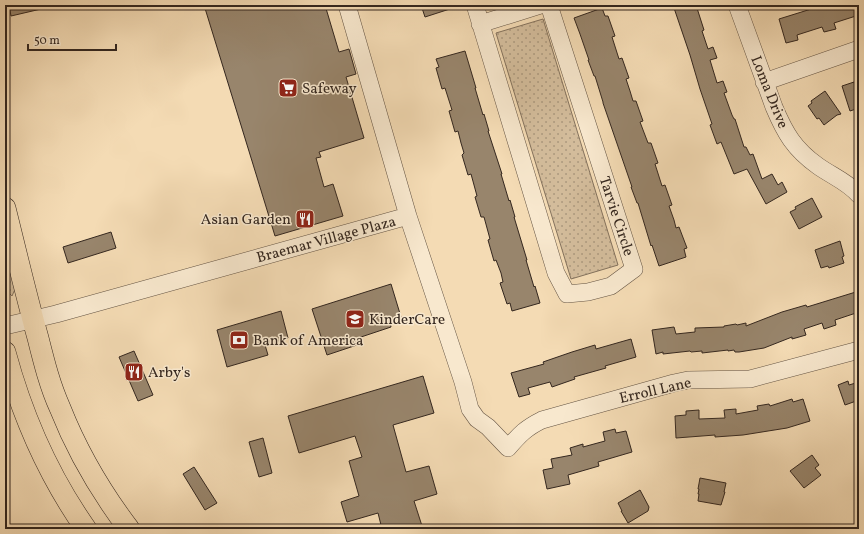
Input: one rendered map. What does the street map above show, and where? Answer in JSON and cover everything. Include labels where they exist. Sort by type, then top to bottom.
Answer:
[{"type":"main road","points":[[5,208],[47,373],[57,400],[77,447],[99,485],[129,529]]},
{"type":"main road","points":[[5,352],[25,415],[41,452],[56,481],[86,529]]},
{"type":"street","name":"Braemar Village Plaza","points":[[5,326],[33,320],[408,216],[347,5]]},
{"type":"street","name":"Tarvie Circle","points":[[475,5],[556,273],[567,294],[588,292],[611,286],[634,269],[549,5]]},
{"type":"street","points":[[480,24],[541,5]]},
{"type":"street","name":"Loma Drive","points":[[737,5],[764,82],[781,123],[792,142],[804,156],[838,178],[859,195]]},
{"type":"street","points":[[764,82],[859,49]]},
{"type":"street","name":"Erroll Lane","points":[[408,216],[463,382],[470,409],[477,419],[488,427],[508,448],[523,431],[542,420],[674,383],[688,380],[750,379],[859,350]]},
{"type":"shaded area","points":[[543,19],[618,265],[571,279],[496,33]]},
{"type":"shaded area","points":[[5,238],[16,287],[12,296],[5,289]]},
{"type":"building","points":[[9,5],[41,5],[41,9],[11,16]]},
{"type":"building","points":[[204,5],[325,5],[339,52],[349,49],[356,74],[346,77],[364,138],[319,152],[321,157],[316,158],[324,187],[333,184],[343,216],[275,236]]},
{"type":"building","points":[[421,5],[456,5],[456,7],[425,17]]},
{"type":"building","points":[[673,5],[696,5],[708,49],[713,47],[717,58],[710,60],[717,83],[723,81],[727,92],[724,93],[732,115],[735,119],[744,147],[746,147],[750,155],[753,154],[762,179],[772,174],[778,185],[782,182],[787,192],[766,204],[747,169],[734,174],[721,142],[717,144],[710,125],[712,124]]},
{"type":"building","points":[[824,5],[859,5],[859,15],[834,23],[836,29],[824,32],[822,27],[797,35],[798,40],[786,43],[779,19]]},
{"type":"building","points":[[602,8],[605,16],[608,16],[615,36],[612,37],[619,59],[622,58],[629,78],[626,79],[633,101],[636,101],[643,121],[640,122],[648,143],[651,143],[658,163],[655,164],[662,186],[665,185],[672,205],[669,206],[676,228],[679,227],[687,248],[684,249],[686,257],[659,266],[574,18]]},
{"type":"building","points":[[465,51],[540,303],[512,311],[510,303],[507,304],[500,283],[503,282],[501,273],[496,260],[494,261],[484,217],[481,217],[475,197],[477,196],[471,174],[468,175],[462,155],[464,153],[458,131],[455,132],[449,111],[452,110],[445,88],[442,89],[436,68],[439,67],[436,59]]},
{"type":"building","points":[[854,82],[856,89],[859,88],[859,108],[850,111],[842,86]]},
{"type":"building","points":[[825,91],[841,114],[837,115],[824,125],[819,118],[817,119],[808,106],[812,103],[811,101]]},
{"type":"building","points":[[812,198],[822,217],[799,229],[790,212],[796,209],[795,207]]},
{"type":"building","points":[[111,232],[116,248],[68,263],[63,247]]},
{"type":"building","points":[[840,241],[844,256],[842,257],[844,263],[829,268],[828,266],[821,268],[815,250]]},
{"type":"building","name":"KinderCare","points":[[391,284],[401,317],[390,321],[391,327],[355,339],[357,345],[327,355],[312,309]]},
{"type":"building","points":[[859,291],[859,312],[835,320],[836,325],[824,329],[822,323],[804,329],[806,335],[792,339],[792,337],[764,348],[739,352],[728,350],[702,353],[702,351],[690,351],[663,354],[663,352],[656,354],[652,330],[674,327],[676,334],[695,332],[695,328],[724,327],[746,323],[746,326],[782,312],[806,305],[807,307]]},
{"type":"building","points":[[281,311],[288,338],[265,345],[268,355],[227,367],[217,330]]},
{"type":"building","points":[[631,339],[636,357],[605,366],[606,368],[574,377],[575,379],[552,387],[550,382],[528,388],[530,394],[519,397],[511,373],[544,364],[543,362],[595,345],[596,349]]},
{"type":"building","points":[[134,351],[153,395],[138,401],[119,357]]},
{"type":"building","points":[[423,376],[434,413],[393,425],[406,472],[429,466],[437,494],[414,501],[423,529],[382,529],[378,513],[347,522],[341,502],[359,496],[349,461],[362,457],[355,436],[299,453],[288,416]]},
{"type":"building","points":[[848,381],[849,385],[859,382],[859,400],[845,405],[838,385]]},
{"type":"building","points":[[792,399],[793,402],[803,399],[810,421],[787,428],[743,435],[715,437],[715,435],[676,438],[675,416],[686,415],[686,411],[699,410],[699,419],[725,418],[724,410],[736,409],[736,414],[758,410],[757,406],[769,404],[770,406]]},
{"type":"building","points":[[615,429],[616,433],[626,431],[632,452],[598,462],[599,466],[568,475],[570,484],[547,489],[543,470],[553,468],[551,459],[572,455],[570,448],[583,444],[583,447],[605,441],[603,432]]},
{"type":"building","points":[[263,438],[272,473],[259,477],[249,442]]},
{"type":"building","points":[[812,455],[819,465],[815,468],[821,475],[804,488],[790,471]]},
{"type":"building","points":[[194,467],[217,503],[205,510],[183,474]]},
{"type":"building","points":[[700,478],[726,483],[721,505],[698,501]]},
{"type":"building","points":[[640,490],[649,507],[648,511],[628,523],[618,503]]},
{"type":"place","name":"Safeway","points":[[288,88]]},
{"type":"place","name":"Asian Garden","points":[[305,219]]},
{"type":"place","name":"KinderCare","points":[[355,319]]},
{"type":"place","name":"Bank of America","points":[[239,340]]},
{"type":"place","name":"Arby's","points":[[134,372]]}]
